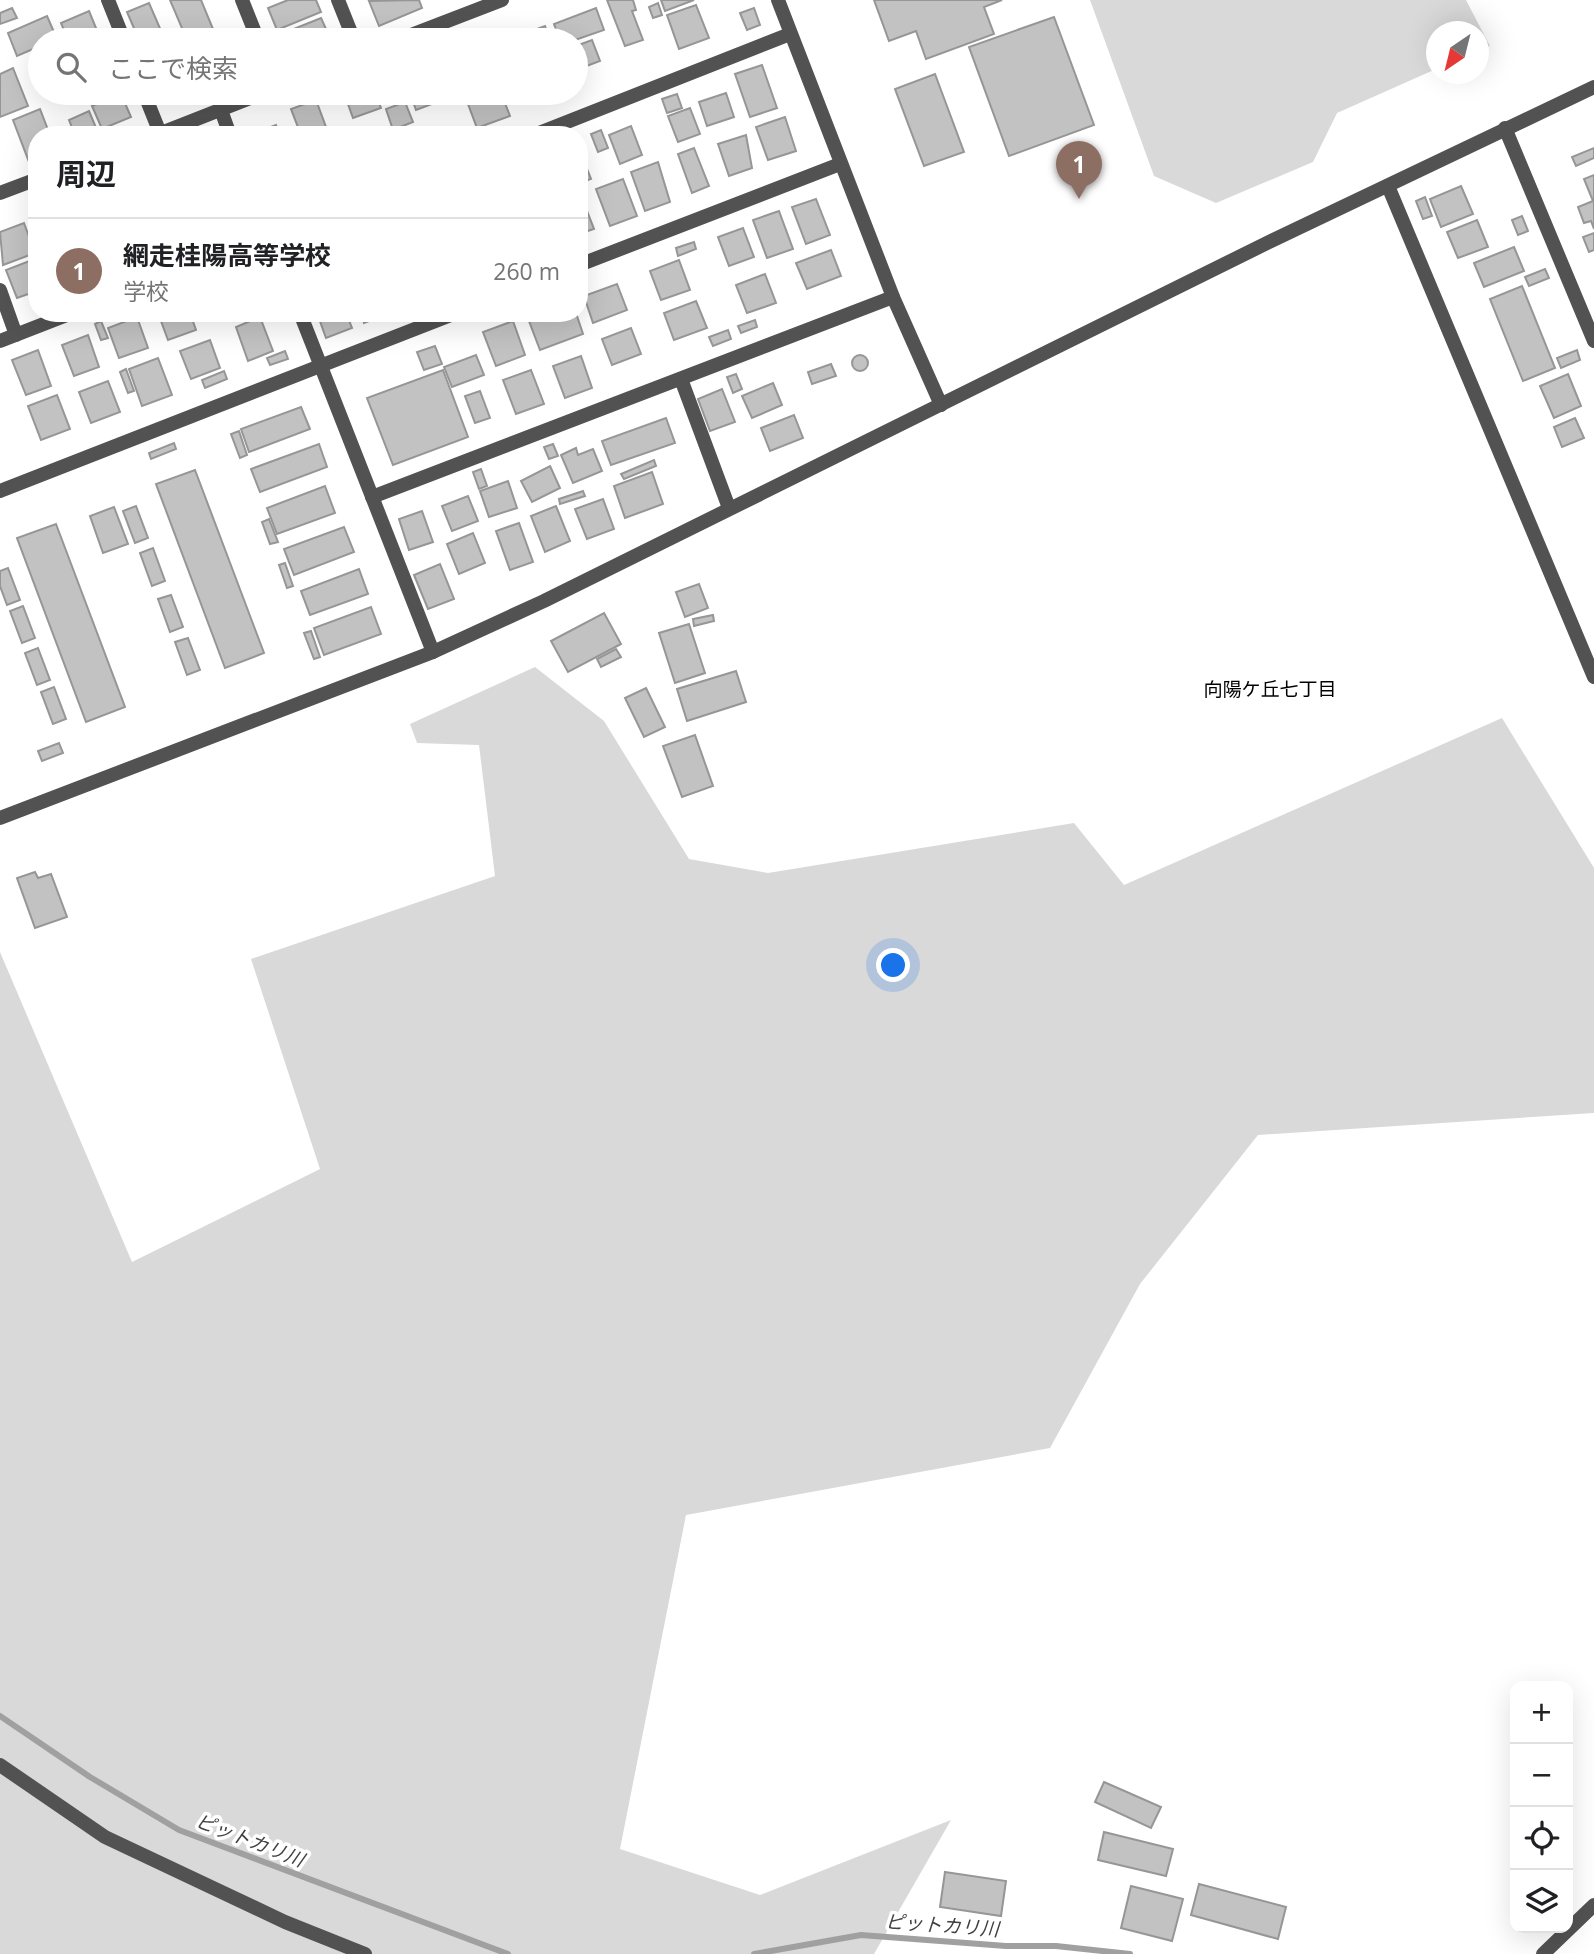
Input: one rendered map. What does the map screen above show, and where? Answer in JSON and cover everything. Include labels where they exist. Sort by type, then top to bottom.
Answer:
[{"type":"street","points":[[108,0],[119,28]]},
{"type":"street","points":[[242,0],[253,28]]},
{"type":"street","points":[[338,0],[349,28]]},
{"type":"street","points":[[429,28],[502,0]]},
{"type":"street","points":[[778,0],[893,298],[941,405]]},
{"type":"street","points":[[557,126],[790,34]]},
{"type":"street","points":[[0,818],[433,652],[544,601],[1505,128],[1594,87]]},
{"type":"street","points":[[148,105],[155,126]]},
{"type":"street","points":[[179,126],[233,105]]},
{"type":"street","points":[[221,110],[227,126]]},
{"type":"street","points":[[1505,128],[1594,341]]},
{"type":"street","points":[[588,262],[840,164]]},
{"type":"street","points":[[0,193],[28,182]]},
{"type":"street","points":[[1388,186],[1594,677]]},
{"type":"street","points":[[0,290],[16,335]]},
{"type":"street","points":[[372,497],[893,298]]},
{"type":"street","points":[[0,341],[49,322]]},
{"type":"street","points":[[304,322],[433,652]]},
{"type":"street","points":[[0,491],[433,322]]},
{"type":"street","points":[[681,379],[729,508]]},
{"type":"street","points":[[0,1765],[105,1838],[285,1922],[365,1954]]},
{"type":"street","points":[[1544,1954],[1594,1905]]},
{"type":"shaded area","points":[[1090,0],[1466,0],[1477,21],[1426,21],[1426,73],[1337,113],[1313,162],[1216,203],[1154,176]]},
{"type":"shaded area","points":[[535,667],[604,721],[689,859],[768,873],[1074,823],[1124,885],[1502,718],[1594,868],[1594,1113],[1258,1135],[1140,1284],[1050,1448],[686,1515],[620,1849],[760,1895],[951,1820],[874,1954],[0,1954],[0,952],[132,1262],[320,1169],[251,959],[495,876],[479,745],[417,743],[410,724]]},
{"type":"building","points":[[170,0],[201,0],[213,28],[182,28]]},
{"type":"building","points":[[288,0],[316,0],[321,12],[276,28],[268,8]]},
{"type":"building","points":[[419,0],[422,8],[379,26],[369,1]]},
{"type":"building","points":[[607,0],[633,0],[636,10],[632,11],[643,40],[625,46]]},
{"type":"building","points":[[661,0],[694,0],[665,11]]},
{"type":"building","points":[[874,0],[1002,0],[984,7],[994,34],[926,59],[916,31],[889,41]]},
{"type":"building","points":[[149,3],[160,28],[134,28],[127,12]]},
{"type":"building","points":[[658,3],[662,15],[653,18],[649,7]]},
{"type":"building","points":[[696,5],[709,38],[679,49],[667,15]]},
{"type":"building","points":[[12,8],[17,18],[0,24],[0,13]]},
{"type":"building","points":[[596,8],[604,30],[588,36],[588,28],[556,28],[554,24]]},
{"type":"building","points":[[754,8],[760,25],[747,30],[740,13]]},
{"type":"building","points":[[89,11],[96,28],[63,28],[61,23]]},
{"type":"building","points":[[47,16],[52,28],[28,28],[28,51],[17,56],[8,33]]},
{"type":"building","points":[[1054,17],[1094,125],[1009,156],[969,47]]},
{"type":"building","points":[[321,18],[326,28],[296,28]]},
{"type":"building","points":[[592,40],[600,61],[588,66],[588,42]]},
{"type":"building","points":[[762,65],[777,108],[750,117],[735,74]]},
{"type":"building","points":[[13,68],[28,106],[0,117],[0,74]]},
{"type":"building","points":[[935,74],[964,152],[924,166],[895,89]]},
{"type":"building","points":[[726,93],[734,117],[707,126],[699,102]]},
{"type":"building","points":[[677,94],[682,108],[667,113],[662,99]]},
{"type":"building","points":[[126,105],[131,117],[109,126],[101,126],[92,106]]},
{"type":"building","points":[[302,105],[318,105],[326,126],[298,126],[291,109]]},
{"type":"building","points":[[348,105],[380,105],[381,108],[353,118]]},
{"type":"building","points":[[406,105],[413,122],[392,126],[386,109]]},
{"type":"building","points":[[414,105],[429,105],[416,110]]},
{"type":"building","points":[[468,105],[506,105],[510,116],[476,126]]},
{"type":"building","points":[[690,108],[700,134],[678,142],[668,116]]},
{"type":"building","points":[[40,109],[47,126],[28,126],[28,159],[13,120]]},
{"type":"building","points":[[89,111],[95,126],[71,126],[69,120]]},
{"type":"building","points":[[785,117],[796,151],[768,160],[756,127]]},
{"type":"building","points":[[631,126],[642,155],[620,164],[609,135]]},
{"type":"building","points":[[601,130],[608,148],[598,152],[591,134]]},
{"type":"building","points":[[746,135],[752,168],[729,176],[718,144]]},
{"type":"building","points":[[694,148],[709,186],[692,193],[678,154]]},
{"type":"building","points":[[1594,148],[1594,158],[1576,166],[1572,157]]},
{"type":"building","points":[[658,162],[670,202],[645,211],[631,172]]},
{"type":"building","points":[[1594,175],[1594,229],[1591,221],[1584,223],[1578,207],[1593,201],[1584,179]]},
{"type":"building","points":[[623,179],[637,216],[610,226],[596,189]]},
{"type":"building","points":[[1461,186],[1473,214],[1441,227],[1430,199]]},
{"type":"building","points":[[1425,197],[1432,216],[1423,219],[1416,201]]},
{"type":"building","points":[[816,199],[830,235],[806,244],[792,207]]},
{"type":"building","points":[[779,211],[793,249],[767,258],[753,220]]},
{"type":"building","points":[[588,214],[594,229],[588,231]]},
{"type":"building","points":[[1522,216],[1528,231],[1518,235],[1512,220]]},
{"type":"building","points":[[1477,220],[1488,247],[1458,258],[1447,232]]},
{"type":"building","points":[[24,223],[28,234],[28,256],[3,265],[0,232]]},
{"type":"building","points":[[743,228],[754,257],[729,266],[718,237]]},
{"type":"building","points":[[1594,233],[1594,250],[1589,252],[1583,237]]},
{"type":"building","points":[[694,242],[696,249],[678,256],[676,248]]},
{"type":"building","points":[[1514,247],[1524,271],[1484,287],[1474,263]]},
{"type":"building","points":[[831,250],[841,276],[807,289],[796,263]]},
{"type":"building","points":[[679,260],[690,290],[661,300],[650,271]]},
{"type":"building","points":[[28,262],[28,294],[17,298],[6,270]]},
{"type":"building","points":[[1545,269],[1549,278],[1529,286],[1525,277]]},
{"type":"building","points":[[765,274],[776,303],[747,313],[736,285]]},
{"type":"building","points":[[617,284],[627,310],[593,323],[588,308],[588,295]]},
{"type":"building","points":[[1522,286],[1555,368],[1523,381],[1490,299]]},
{"type":"building","points":[[696,301],[707,328],[674,340],[664,313]]},
{"type":"building","points":[[755,320],[757,327],[741,333],[738,326]]},
{"type":"building","points":[[101,322],[108,338],[101,340],[95,324]]},
{"type":"building","points":[[124,322],[139,322],[148,348],[119,358],[108,328]]},
{"type":"building","points":[[161,322],[193,322],[196,330],[168,340]]},
{"type":"building","points":[[248,322],[262,322],[273,351],[248,361],[236,327]]},
{"type":"building","points":[[320,322],[350,322],[352,328],[326,338]]},
{"type":"building","points":[[513,322],[525,355],[496,366],[483,332]]},
{"type":"building","points":[[529,322],[579,322],[583,334],[540,350]]},
{"type":"building","points":[[631,328],[641,354],[612,365],[602,339]]},
{"type":"building","points":[[728,330],[731,339],[713,346],[709,337]]},
{"type":"building","points":[[88,335],[99,367],[74,376],[62,345]]},
{"type":"building","points":[[210,340],[220,368],[191,379],[180,351]]},
{"type":"building","points":[[435,346],[442,364],[424,370],[417,352]]},
{"type":"building","points":[[38,350],[51,386],[26,395],[12,360]]},
{"type":"building","points":[[1577,350],[1580,360],[1561,368],[1557,358]]},
{"type":"building","points":[[285,351],[288,359],[270,365],[267,358]]},
{"type":"building","points":[[476,355],[484,375],[452,387],[444,367]]},
{"type":"building","points":[[860,355],[868,363],[860,371],[852,363]]},
{"type":"building","points":[[581,356],[592,388],[565,398],[553,366]]},
{"type":"building","points":[[158,358],[172,395],[142,406],[129,369]]},
{"type":"building","points":[[831,364],[836,376],[812,384],[808,372]]},
{"type":"building","points":[[126,369],[134,391],[128,393],[120,372]]},
{"type":"building","points":[[443,370],[468,437],[393,465],[367,398]]},
{"type":"building","points":[[531,370],[544,404],[516,414],[503,380]]},
{"type":"building","points":[[224,371],[227,379],[205,388],[202,380]]},
{"type":"building","points":[[736,374],[742,389],[733,393],[727,377]]},
{"type":"building","points":[[1568,374],[1581,406],[1554,418],[1540,386]]},
{"type":"building","points":[[108,381],[120,412],[91,423],[79,392]]},
{"type":"building","points":[[773,383],[782,405],[752,418],[742,396]]},
{"type":"building","points":[[722,389],[735,422],[710,431],[698,399]]},
{"type":"building","points":[[480,391],[490,418],[475,423],[465,396]]},
{"type":"building","points":[[57,395],[70,429],[41,440],[28,406]]},
{"type":"building","points":[[301,407],[310,429],[249,452],[241,429]]},
{"type":"building","points":[[794,415],[803,438],[770,451],[761,428]]},
{"type":"building","points":[[666,418],[675,443],[611,465],[602,441]]},
{"type":"building","points":[[1575,418],[1584,438],[1562,447],[1554,427]]},
{"type":"building","points":[[239,431],[247,455],[240,458],[231,434]]},
{"type":"building","points":[[174,443],[176,449],[151,459],[149,453]]},
{"type":"building","points":[[319,444],[327,467],[260,492],[251,469]]},
{"type":"building","points":[[553,444],[558,456],[549,459],[544,447]]},
{"type":"building","points":[[576,448],[578,455],[593,449],[602,471],[573,483],[561,455]]},
{"type":"building","points":[[654,460],[656,466],[624,479],[621,474]]},
{"type":"building","points":[[550,466],[560,488],[532,502],[521,481]]},
{"type":"building","points":[[481,469],[487,486],[479,489],[473,472]]},
{"type":"building","points":[[195,470],[264,653],[225,668],[156,484]]},
{"type":"building","points":[[652,472],[663,504],[625,518],[614,486]]},
{"type":"building","points":[[508,481],[517,508],[489,517],[480,491]]},
{"type":"building","points":[[325,486],[335,513],[277,534],[267,508]]},
{"type":"building","points":[[583,491],[585,496],[560,504],[559,499]]},
{"type":"building","points":[[468,496],[478,521],[452,531],[442,506]]},
{"type":"building","points":[[603,499],[614,529],[587,539],[575,509]]},
{"type":"building","points":[[136,506],[148,538],[135,543],[123,511]]},
{"type":"building","points":[[556,506],[570,541],[545,552],[531,516]]},
{"type":"building","points":[[114,507],[128,544],[103,553],[90,516]]},
{"type":"building","points":[[422,511],[433,542],[409,550],[399,519]]},
{"type":"building","points":[[269,519],[278,542],[270,544],[262,522]]},
{"type":"building","points":[[519,523],[533,562],[510,570],[496,531]]},
{"type":"building","points":[[56,524],[125,707],[86,722],[17,538]]},
{"type":"building","points":[[344,527],[354,552],[294,575],[284,549]]},
{"type":"building","points":[[473,533],[485,563],[459,574],[447,544]]},
{"type":"building","points":[[153,548],[165,581],[152,586],[140,553]]},
{"type":"building","points":[[285,563],[293,586],[287,588],[279,565]]},
{"type":"building","points":[[440,564],[454,599],[428,609],[414,575]]},
{"type":"building","points":[[8,568],[20,600],[7,605],[0,586],[0,571]]},
{"type":"building","points":[[359,569],[368,594],[310,615],[301,591]]},
{"type":"building","points":[[699,584],[708,608],[685,617],[676,592]]},
{"type":"building","points":[[171,595],[183,627],[170,632],[158,599]]},
{"type":"building","points":[[23,606],[35,638],[22,643],[10,611]]},
{"type":"building","points":[[371,607],[381,634],[324,655],[314,628]]},
{"type":"building","points":[[604,613],[621,644],[568,672],[551,641]]},
{"type":"building","points":[[713,615],[714,621],[694,626],[693,619]]},
{"type":"building","points":[[689,624],[705,673],[675,683],[659,633]]},
{"type":"building","points":[[311,631],[320,657],[314,659],[304,633]]},
{"type":"building","points":[[188,638],[200,670],[187,675],[175,642]]},
{"type":"building","points":[[38,648],[50,680],[37,685],[25,653]]},
{"type":"building","points":[[616,649],[621,657],[601,667],[597,659]]},
{"type":"building","points":[[736,671],[746,702],[687,721],[677,689]]},
{"type":"building","points":[[54,687],[66,719],[53,724],[41,692]]},
{"type":"building","points":[[646,688],[665,727],[644,737],[625,698]]},
{"type":"building","points":[[695,735],[713,786],[682,797],[663,746]]},
{"type":"building","points":[[59,743],[63,753],[42,761],[38,751]]},
{"type":"building","points":[[35,872],[38,878],[51,874],[67,917],[35,928],[17,878]]},
{"type":"building","points":[[1104,1782],[1161,1807],[1151,1828],[1095,1802]]},
{"type":"building","points":[[1104,1832],[1173,1849],[1166,1876],[1098,1860]]},
{"type":"building","points":[[945,1872],[1006,1881],[1001,1916],[940,1907]]},
{"type":"building","points":[[1199,1884],[1286,1907],[1278,1939],[1191,1915]]},
{"type":"building","points":[[1131,1886],[1183,1899],[1172,1941],[1121,1928]]},
{"type":"waterway","name":"ピットカリ川","points":[[0,1716],[90,1777],[179,1830],[508,1954]]},
{"type":"waterway","name":"ピットカリ川","points":[[754,1954],[861,1935],[1006,1946],[1056,1946],[1130,1954]]},
{"type":"place","name":"網走桂陽高等学校","points":[[1079,199]]},
{"type":"district","name":"向陽ケ丘七丁目","points":[[1270,689]]}]
